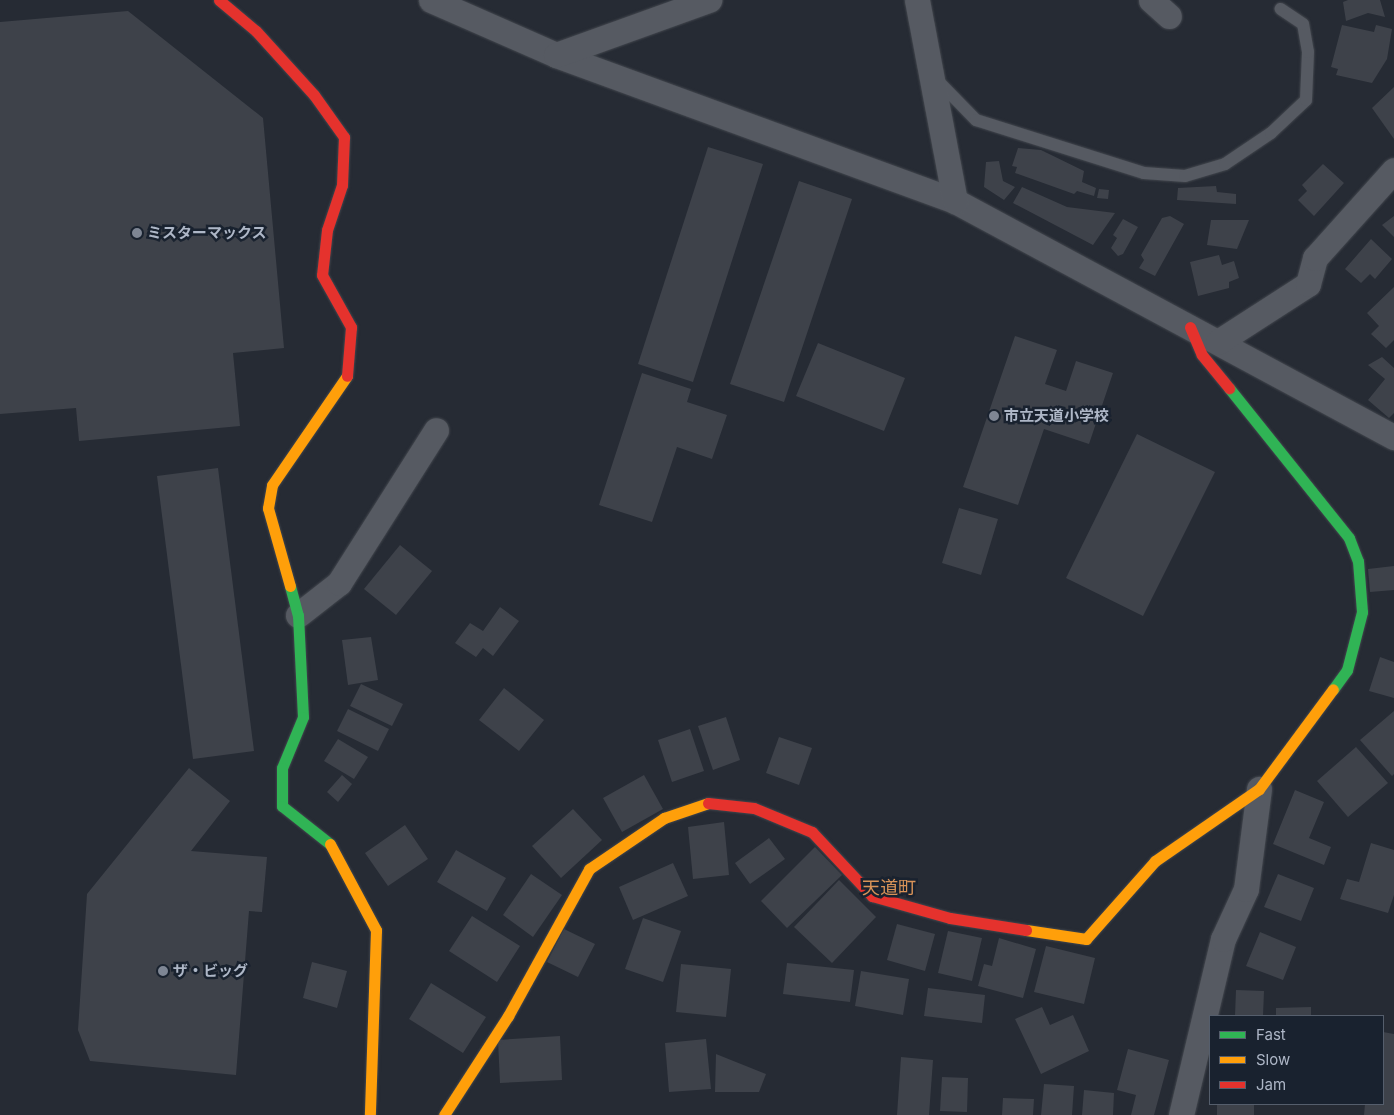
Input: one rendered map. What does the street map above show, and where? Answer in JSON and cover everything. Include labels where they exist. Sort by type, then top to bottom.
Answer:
[{"type":"street","points":[[219,0],[256,31],[314,95],[344,137],[342,185],[327,230],[322,275],[351,327],[347,377],[272,485],[268,508],[298,615],[304,717],[282,768],[282,806],[335,848],[376,930],[370,1115]]},
{"type":"street","points":[[431,0],[556,55],[956,201],[1394,437]]},
{"type":"street","points":[[556,55],[710,0]]},
{"type":"street","points":[[917,0],[956,201]]},
{"type":"street","points":[[1151,0],[1169,16]]},
{"type":"street","points":[[1218,342],[1308,284],[1315,258],[1394,170]]},
{"type":"street","points":[[444,1115],[508,1016],[589,869],[664,818],[709,802],[754,808],[812,832],[872,896],[959,919],[1086,940],[1155,861],[1260,788],[1347,670],[1362,612],[1358,561],[1349,538],[1202,355],[1190,327]]},
{"type":"street","points":[[298,615],[339,583],[436,430]]},
{"type":"street","points":[[1181,1115],[1222,939],[1246,889],[1260,788]]},
{"type":"lane","points":[[931,73],[976,120],[1068,145],[1144,173],[1185,176],[1225,164],[1271,133],[1306,100],[1308,52],[1303,24],[1280,9]]},
{"type":"building","points":[[1348,0],[1380,0],[1385,17],[1368,13],[1346,21],[1343,2]]},
{"type":"building","name":"ミスターマックス","points":[[128,11],[263,118],[284,348],[233,353],[240,426],[79,441],[76,408],[0,414],[0,22]]},
{"type":"building","points":[[1342,25],[1374,32],[1376,25],[1392,29],[1387,59],[1372,83],[1336,75],[1338,69],[1331,67]]},
{"type":"building","points":[[1394,87],[1394,139],[1372,108]]},
{"type":"building","points":[[708,147],[763,164],[693,382],[638,364]]},
{"type":"building","points":[[1018,148],[1041,150],[1084,171],[1082,182],[1096,188],[1094,196],[1077,191],[1074,194],[1015,173],[1017,167],[1012,166]]},
{"type":"building","points":[[999,161],[1003,181],[1015,187],[1004,200],[984,187],[986,162]]},
{"type":"building","points":[[1323,164],[1344,183],[1314,216],[1298,200],[1307,191],[1302,185]]},
{"type":"building","points":[[799,181],[852,199],[784,402],[730,384]]},
{"type":"building","points":[[1216,186],[1217,192],[1236,194],[1236,204],[1177,200],[1178,188]]},
{"type":"building","points":[[1022,187],[1067,207],[1115,213],[1093,245],[1013,203]]},
{"type":"building","points":[[1099,189],[1109,190],[1108,199],[1097,198]]},
{"type":"building","points":[[1170,216],[1184,224],[1155,276],[1139,268],[1144,260],[1141,255],[1162,218]]},
{"type":"building","points":[[1394,216],[1394,237],[1382,225]]},
{"type":"building","points":[[1123,219],[1138,227],[1123,254],[1118,256],[1111,248],[1117,238],[1113,235]]},
{"type":"building","points":[[1211,220],[1249,220],[1237,249],[1207,245]]},
{"type":"building","points":[[1371,239],[1392,259],[1375,279],[1370,274],[1361,283],[1345,269]]},
{"type":"building","points":[[1219,255],[1222,265],[1234,261],[1239,278],[1229,282],[1229,288],[1198,296],[1190,262]]},
{"type":"building","points":[[1394,287],[1394,340],[1386,348],[1371,334],[1379,326],[1367,313]]},
{"type":"building","points":[[1015,336],[1057,350],[1045,384],[1066,391],[1076,361],[1113,373],[1089,444],[1044,429],[1018,505],[963,487]]},
{"type":"building","points":[[818,343],[905,378],[884,431],[796,396]]},
{"type":"building","points":[[1382,357],[1394,368],[1394,413],[1389,418],[1368,400],[1385,379],[1368,365]]},
{"type":"building","points":[[642,373],[691,389],[687,402],[727,415],[712,459],[677,447],[652,522],[599,505]]},
{"type":"building","points":[[1137,434],[1215,472],[1143,616],[1066,578]]},
{"type":"building","points":[[218,468],[254,751],[193,759],[157,476]]},
{"type":"building","points":[[959,508],[998,519],[981,575],[942,563]]},
{"type":"building","points":[[400,545],[432,571],[396,615],[364,589]]},
{"type":"building","points":[[1394,566],[1394,590],[1370,592],[1368,569]]},
{"type":"building","points":[[500,607],[519,621],[493,656],[483,648],[476,657],[455,643],[470,623],[483,631]]},
{"type":"building","points":[[371,637],[378,680],[348,685],[342,640]]},
{"type":"building","points":[[1380,657],[1394,662],[1394,698],[1369,691]]},
{"type":"building","points":[[361,684],[403,704],[392,726],[350,706]]},
{"type":"building","points":[[504,688],[544,720],[519,751],[479,720]]},
{"type":"building","points":[[348,709],[389,729],[378,751],[337,731]]},
{"type":"building","points":[[1394,711],[1394,774],[1392,776],[1360,740]]},
{"type":"building","points":[[726,717],[740,760],[713,770],[698,726]]},
{"type":"building","points":[[690,729],[704,771],[672,782],[658,740]]},
{"type":"building","points":[[779,737],[812,748],[799,785],[766,773]]},
{"type":"building","points":[[338,739],[368,757],[354,779],[324,761]]},
{"type":"building","points":[[1356,747],[1388,783],[1348,817],[1317,781]]},
{"type":"building","name":"ザ・ビッグ","points":[[189,768],[230,801],[191,851],[267,857],[262,912],[249,911],[236,1075],[90,1061],[78,1030],[87,894]]},
{"type":"building","points":[[342,775],[352,784],[338,802],[327,792]]},
{"type":"building","points":[[644,775],[663,809],[622,832],[603,798]]},
{"type":"building","points":[[1295,790],[1324,802],[1309,838],[1331,847],[1324,865],[1273,844]]},
{"type":"building","points":[[573,809],[602,840],[561,878],[532,846]]},
{"type":"building","points":[[724,822],[729,875],[693,879],[688,827]]},
{"type":"building","points":[[405,825],[428,859],[388,886],[365,853]]},
{"type":"building","points":[[769,838],[785,859],[750,884],[735,863]]},
{"type":"building","points":[[1371,843],[1394,850],[1394,895],[1388,913],[1340,899],[1347,879],[1359,882]]},
{"type":"building","points":[[815,847],[842,875],[787,928],[761,901]]},
{"type":"building","points":[[456,850],[506,878],[487,911],[437,882]]},
{"type":"building","points":[[673,863],[688,896],[633,920],[619,887]]},
{"type":"building","points":[[531,874],[562,895],[533,937],[503,915]]},
{"type":"building","points":[[1278,874],[1314,888],[1301,921],[1264,907]]},
{"type":"building","points":[[839,880],[876,917],[832,963],[794,927]]},
{"type":"building","points":[[472,916],[520,946],[497,982],[449,951]]},
{"type":"building","points":[[643,918],[681,931],[663,982],[625,969]]},
{"type":"building","points":[[897,924],[935,934],[925,971],[887,960]]},
{"type":"building","points":[[564,929],[595,944],[578,977],[547,962]]},
{"type":"building","points":[[948,931],[982,938],[972,981],[938,973]]},
{"type":"building","points":[[1260,932],[1296,947],[1283,980],[1246,966]]},
{"type":"building","points":[[999,938],[1036,949],[1023,998],[978,986],[984,964],[992,966]]},
{"type":"building","points":[[1046,946],[1095,958],[1084,1004],[1034,992]]},
{"type":"building","points":[[312,962],[347,971],[337,1008],[303,998]]},
{"type":"building","points":[[787,963],[854,970],[850,1002],[783,994]]},
{"type":"building","points":[[681,964],[731,969],[726,1017],[676,1012]]},
{"type":"building","points":[[861,971],[909,979],[903,1015],[855,1006]]},
{"type":"building","points":[[431,983],[486,1017],[463,1053],[409,1019]]},
{"type":"building","points":[[928,988],[985,995],[982,1023],[924,1016]]},
{"type":"building","points":[[1236,990],[1264,991],[1263,1015],[1235,1015]]},
{"type":"building","points":[[1042,1007],[1050,1025],[1073,1015],[1089,1051],[1041,1074],[1015,1019]]},
{"type":"building","points":[[1311,1007],[1311,1015],[1276,1015],[1276,1008]]},
{"type":"building","points":[[1384,1032],[1394,1034],[1394,1115],[1364,1115],[1365,1105],[1384,1105]]},
{"type":"building","points":[[560,1036],[562,1080],[500,1083],[498,1040]]},
{"type":"building","points":[[706,1039],[711,1089],[669,1092],[665,1043]]},
{"type":"building","points":[[1128,1049],[1169,1060],[1154,1115],[1131,1115],[1136,1095],[1117,1090]]},
{"type":"building","points":[[716,1054],[766,1074],[759,1092],[715,1092]]},
{"type":"building","points":[[901,1057],[933,1060],[929,1115],[897,1115]]},
{"type":"building","points":[[942,1077],[968,1078],[967,1112],[940,1111]]},
{"type":"building","points":[[1044,1084],[1074,1086],[1072,1115],[1041,1115]]},
{"type":"building","points":[[1084,1090],[1114,1093],[1113,1115],[1082,1115]]},
{"type":"building","points":[[1003,1098],[1034,1099],[1033,1115],[1002,1115]]},
{"type":"building","points":[[1217,1105],[1254,1105],[1254,1115],[1217,1115]]},
{"type":"traffic: fast","points":[[1229,388],[1349,538],[1358,561],[1362,612],[1347,670],[1333,689]]},
{"type":"traffic: fast","points":[[290,586],[298,615],[303,717],[282,768],[282,806],[330,844]]},
{"type":"traffic: slow","points":[[290,586],[268,508],[272,485],[347,376]]},
{"type":"traffic: slow","points":[[1026,930],[1086,939],[1155,861],[1259,789],[1333,689]]},
{"type":"traffic: slow","points":[[444,1115],[508,1016],[589,869],[664,818],[708,803]]},
{"type":"traffic: slow","points":[[330,844],[376,930],[370,1115]]},
{"type":"traffic: jam","points":[[219,0],[256,31],[314,95],[344,137],[342,185],[327,230],[322,275],[351,327],[347,376]]},
{"type":"traffic: jam","points":[[1190,327],[1202,355],[1229,388]]},
{"type":"traffic: jam","points":[[708,803],[754,808],[812,832],[872,896],[950,918],[1026,930]]},
{"type":"place","name":"ミスターマックス","points":[[137,233]]},
{"type":"place","name":"市立天道小学校","points":[[994,416]]},
{"type":"place","name":"ザ・ビッグ","points":[[163,971]]},
{"type":"district","name":"天道町","points":[[889,888]]}]
